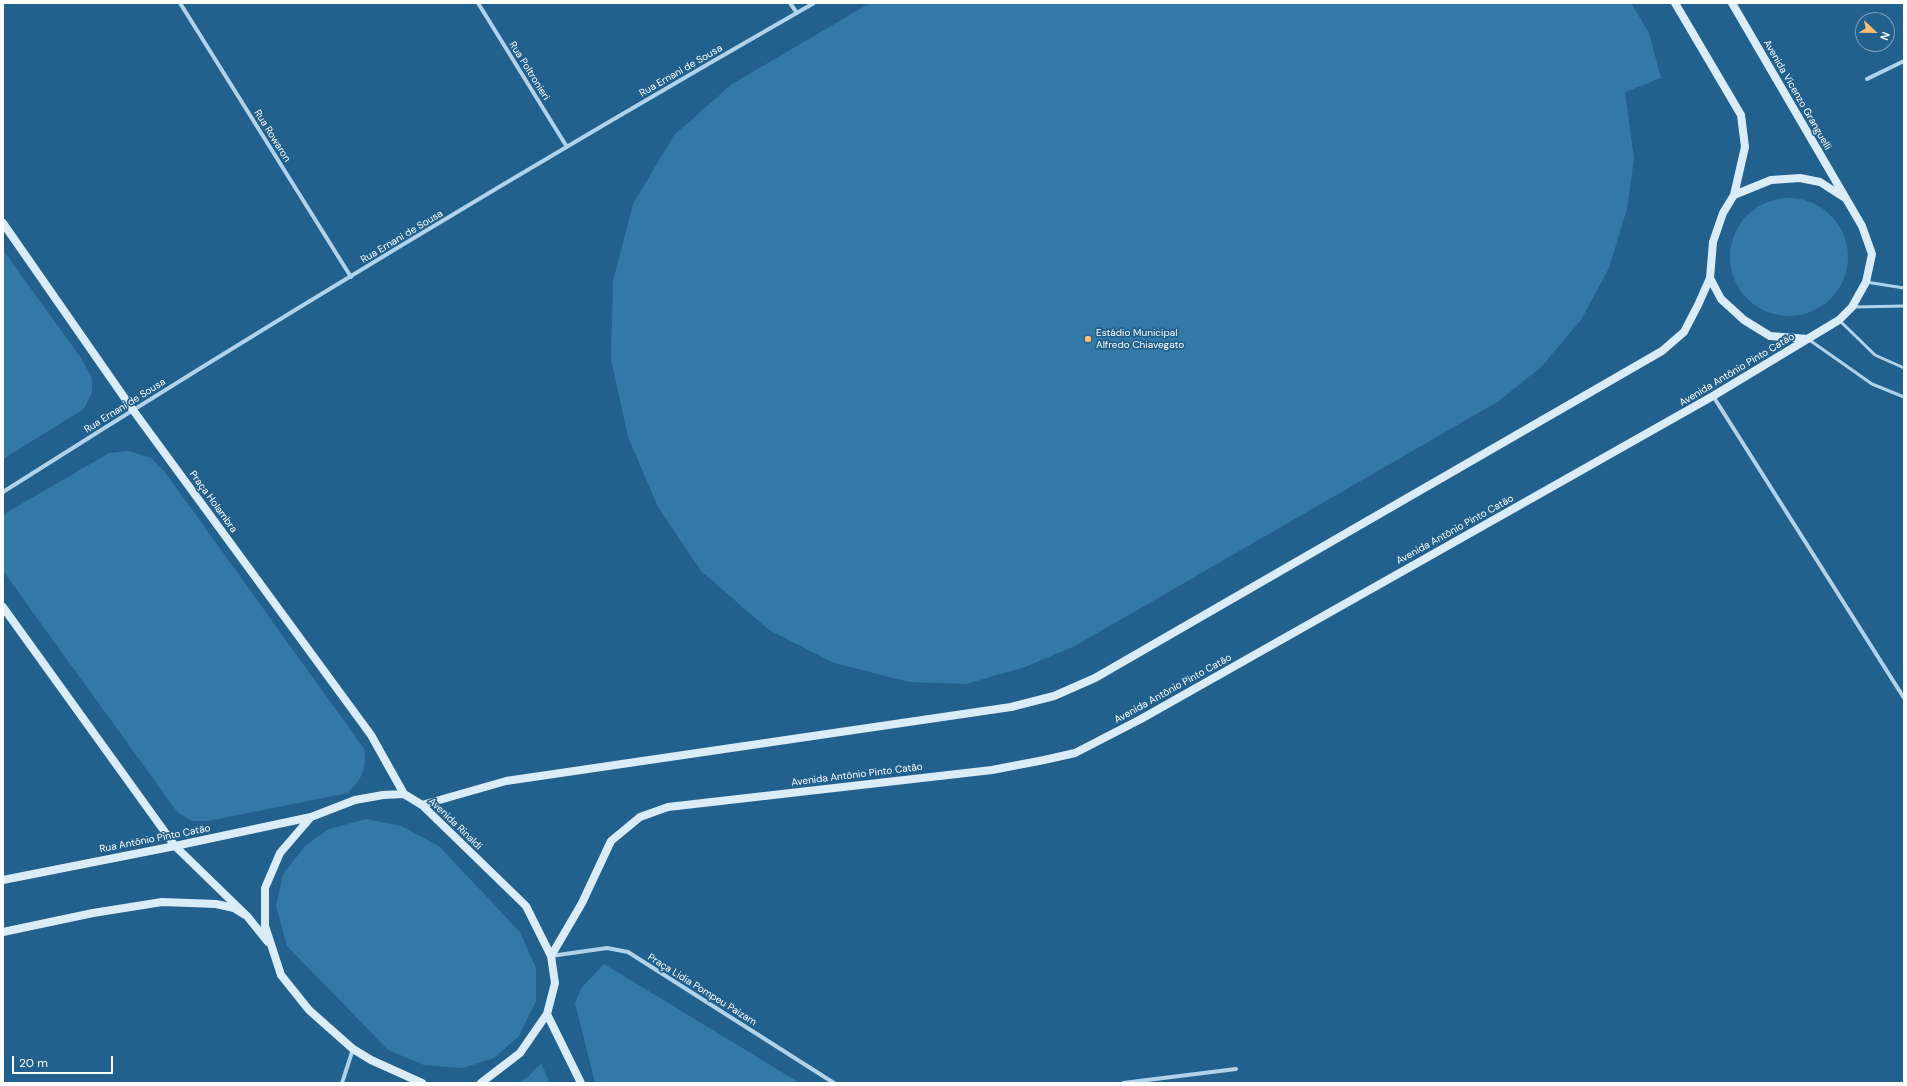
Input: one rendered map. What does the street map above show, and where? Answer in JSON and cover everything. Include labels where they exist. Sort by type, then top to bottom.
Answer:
[{"type":"main road","points":[[422,805],[506,781],[1011,707],[1054,696],[1102,674],[1662,351],[1684,332],[1710,278],[1713,242],[1723,213],[1734,195],[1745,146],[1741,115],[1675,3]]},
{"type":"main road","name":"Avenida Vicenzo Granguelli","points":[[1732,3],[1862,226],[1872,254],[1866,282]]},
{"type":"main road","points":[[1734,195],[1771,180],[1800,178],[1820,182],[1846,198]]},
{"type":"main road","name":"Praça Holambra","points":[[3,223],[133,410],[371,734],[404,794]]},
{"type":"main road","points":[[1710,278],[1721,299],[1744,320],[1770,336],[1808,339]]},
{"type":"main road","name":"Avenida Antônio Pinto Catão","points":[[551,956],[582,903],[611,841],[640,817],[668,807],[992,770],[1075,753],[1141,719],[1713,396],[1839,320],[1852,307],[1866,282]]},
{"type":"main road","points":[[3,607],[175,846],[247,916],[272,948]]},
{"type":"main road","points":[[404,794],[355,800],[310,817],[280,853],[265,888],[265,926],[281,975],[310,1010],[354,1049],[370,1060],[422,1083]]},
{"type":"main road","name":"Avenida Rinaldi","points":[[404,794],[422,805],[526,906],[551,956],[555,983],[547,1014],[520,1053],[481,1083]]},
{"type":"main road","name":"Rua Antônio Pinto Catão","points":[[3,880],[175,846],[310,817]]},
{"type":"main road","points":[[3,932],[93,913],[162,902],[216,904],[234,908],[247,916]]},
{"type":"main road","points":[[547,1014],[581,1083]]},
{"type":"street","name":"Rua Rowaron","points":[[180,3],[351,277]]},
{"type":"street","name":"Rua Poltronieri","points":[[478,3],[567,147]]},
{"type":"street","points":[[790,3],[797,13]]},
{"type":"street","name":"Rua Ernani de Sousa","points":[[3,492],[133,410],[351,277],[567,147],[814,3]]},
{"type":"street","points":[[1867,79],[1904,61]]},
{"type":"street","points":[[1713,396],[1904,698]]},
{"type":"street","name":"Praça Lidia Pompeu Paizam","points":[[551,956],[607,948],[628,952],[834,1083]]},
{"type":"street","points":[[342,1083],[354,1049]]},
{"type":"street","points":[[1123,1083],[1236,1070]]},
{"type":"lane","points":[[1866,282],[1904,288]]},
{"type":"lane","points":[[1852,307],[1904,306]]},
{"type":"lane","points":[[1839,320],[1875,355],[1904,368]]},
{"type":"lane","points":[[1808,339],[1872,384],[1904,397]]},
{"type":"shaded area","name":"Estádio Municipal Alfredo Chiavegato","points":[[870,3],[1631,3],[1649,33],[1661,78],[1625,92],[1634,158],[1627,209],[1609,268],[1581,320],[1541,367],[1499,401],[1075,646],[1025,667],[966,684],[909,682],[834,663],[769,630],[701,571],[658,507],[628,437],[611,359],[613,281],[633,204],[674,135],[732,84]]},
{"type":"shaded area","points":[[1789,198],[1812,202],[1831,215],[1844,234],[1848,257],[1844,280],[1831,299],[1812,312],[1789,316],[1766,312],[1747,299],[1734,280],[1730,257],[1734,234],[1747,215],[1766,202]]},
{"type":"shaded area","points":[[3,250],[81,358],[92,378],[92,392],[84,409],[3,459]]},
{"type":"shaded area","points":[[129,451],[151,458],[165,472],[365,750],[364,769],[357,783],[348,793],[208,821],[192,821],[178,813],[3,571],[3,516],[6,513],[109,453]]},
{"type":"shaded area","points":[[366,819],[401,826],[439,846],[520,932],[536,968],[536,1001],[519,1036],[494,1058],[463,1068],[424,1065],[388,1050],[287,946],[276,906],[283,874],[306,845],[329,829]]},
{"type":"shaded area","points":[[604,964],[800,1083],[595,1083],[575,1003],[582,987]]},
{"type":"shaded area","points":[[541,1063],[550,1083],[517,1083],[528,1077]]},
{"type":"place","name":"Estádio Municipal Alfredo Chiavegato","points":[[1088,339]]}]
